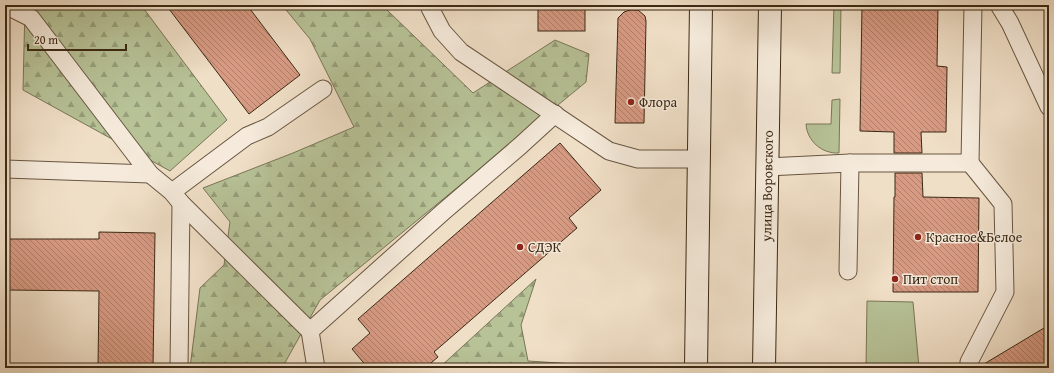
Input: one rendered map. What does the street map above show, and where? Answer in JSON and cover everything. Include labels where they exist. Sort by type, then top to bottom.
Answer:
[{"type":"main road","points":[[696,368],[701,5]]},
{"type":"main road","name":"улица Воровского","points":[[764,368],[770,5]]},
{"type":"lane","points":[[5,5],[31,18],[150,174],[310,331],[316,368]]},
{"type":"lane","points":[[430,5],[430,8],[442,31],[461,52],[609,151],[638,159],[699,159]]},
{"type":"lane","points":[[969,368],[969,362],[1005,292],[1003,204],[970,163],[973,5]]},
{"type":"lane","points":[[999,5],[1010,23],[1049,107]]},
{"type":"lane","points":[[179,368],[176,198],[247,136],[268,127],[323,89]]},
{"type":"lane","points":[[310,331],[555,114]]},
{"type":"lane","points":[[767,167],[850,163],[970,163]]},
{"type":"lane","points":[[848,271],[850,163]]},
{"type":"lane","points":[[5,169],[150,174]]},
{"type":"green space","points":[[25,5],[141,5],[227,120],[170,171],[23,90]]},
{"type":"green space","points":[[282,5],[383,5],[473,93],[555,40],[589,54],[586,82],[320,300],[282,368],[190,368],[200,288],[224,265],[230,222],[203,188],[293,153],[354,127],[310,39]]},
{"type":"green space","points":[[834,5],[841,5],[840,73],[832,73]]},
{"type":"green space","points":[[840,99],[839,153],[833,153],[821,149],[812,141],[806,124],[831,124],[832,100]]},
{"type":"green space","points":[[536,279],[521,325],[528,361],[606,366],[606,368],[439,368]]},
{"type":"green space","points":[[867,301],[913,302],[919,368],[866,368]]},
{"type":"building","points":[[166,5],[247,5],[300,75],[249,114]]},
{"type":"building","points":[[538,5],[585,5],[585,31],[538,31]]},
{"type":"building","points":[[862,5],[938,5],[937,66],[947,67],[946,132],[921,132],[922,153],[894,153],[894,132],[860,131]]},
{"type":"building","points":[[638,10],[645,16],[646,21],[644,123],[615,123],[618,18],[624,12]]},
{"type":"building","points":[[560,143],[601,190],[569,218],[577,228],[434,352],[438,357],[425,368],[368,368],[352,349],[370,333],[358,319]]},
{"type":"building","points":[[895,173],[922,173],[923,197],[979,198],[978,292],[893,292]]},
{"type":"building","points":[[99,232],[155,233],[153,368],[98,368],[99,291],[5,290],[5,239],[99,239]]},
{"type":"building","points":[[1049,325],[1049,368],[979,368],[979,367]]},
{"type":"place","name":"Флора","points":[[631,102]]},
{"type":"place","name":"Красное&Белое","points":[[918,237]]},
{"type":"place","name":"СДЭК","points":[[520,247]]},
{"type":"place","name":"Пит стоп","points":[[895,279]]}]
